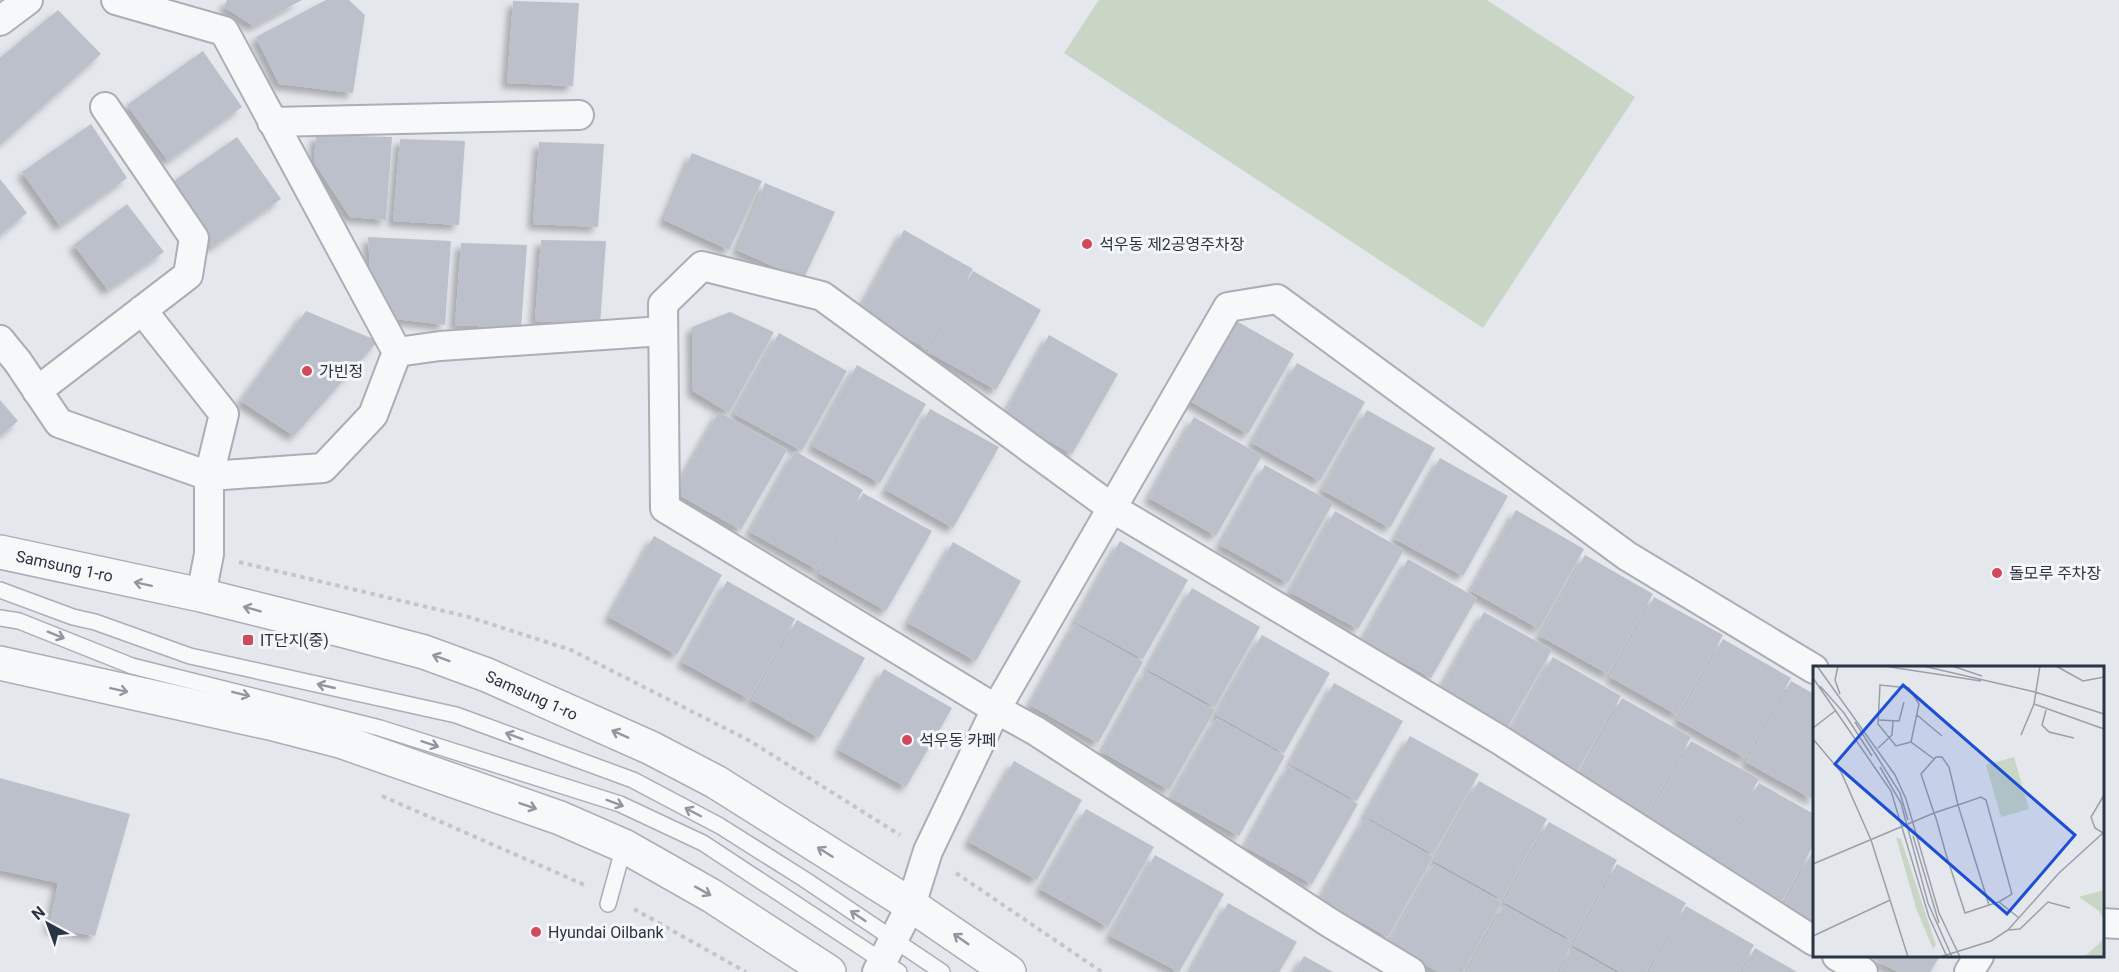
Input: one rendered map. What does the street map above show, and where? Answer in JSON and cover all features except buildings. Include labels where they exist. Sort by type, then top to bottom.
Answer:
[{"type":"street","points":[[0,21],[28,0]]},
{"type":"street","points":[[0,340],[18,362],[59,423],[209,476],[323,468],[373,415],[397,352],[224,32],[116,0]]},
{"type":"street","points":[[37,391],[188,275],[194,238],[105,107]]},
{"type":"street","points":[[272,122],[579,115]]},
{"type":"street","points":[[1411,972],[1330,923],[1036,730],[996,709],[665,508],[663,304],[702,266],[822,296],[1112,508],[1500,740],[1813,940]]},
{"type":"street","points":[[888,961],[911,905],[927,851],[996,709],[1228,307],[1277,299],[1627,556],[1813,668]]},
{"type":"street","points":[[142,310],[224,414],[209,476],[209,554],[201,596]]},
{"type":"street","points":[[397,352],[440,346],[663,331]]},
{"type":"street","name":"Samsung 1-ro","points":[[0,552],[201,596],[424,652],[486,675],[651,748],[716,782],[911,905],[1009,972]]},
{"type":"street","points":[[0,663],[274,724],[340,741],[560,818],[624,846],[712,896],[830,972]]},
{"type":"street","points":[[2104,923],[2119,924]]},
{"type":"street","points":[[1839,957],[1863,972]]},
{"type":"street","points":[[1969,972],[1978,957]]},
{"type":"lane","points":[[0,590],[190,656],[456,715],[633,780],[720,826],[804,879],[888,961]]},
{"type":"lane","points":[[0,618],[20,621],[132,666],[380,728],[620,804],[703,843],[888,961],[942,972]]},
{"type":"lane","points":[[609,900],[624,846]]},
{"type":"path","points":[[377,794],[609,900],[746,972]]},
{"type":"green space","points":[[1099,0],[1487,0],[1635,97],[1483,328],[1064,53]]},
{"type":"place","name":"석우동 제2공영주차장","points":[[1087,244]]},
{"type":"place","name":"가빈정","points":[[307,371]]},
{"type":"place","name":"돌모루 주차장","points":[[1997,573]]},
{"type":"place","name":"IT단지(중)","points":[[248,640]]},
{"type":"place","name":"석우동 카페","points":[[907,740]]},
{"type":"place","name":"Hyundai Oilbank","points":[[536,932]]}]
